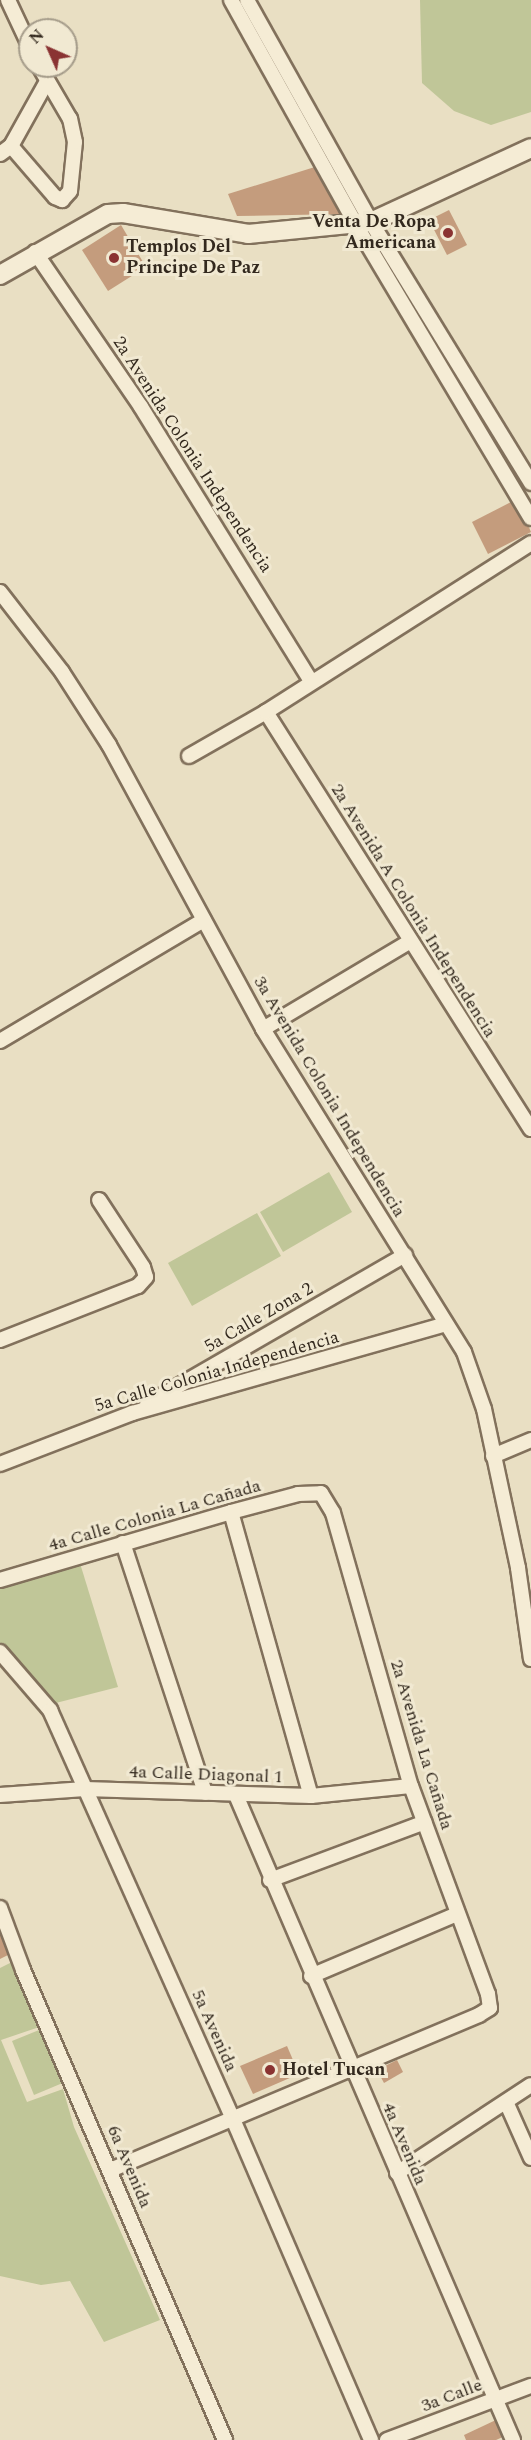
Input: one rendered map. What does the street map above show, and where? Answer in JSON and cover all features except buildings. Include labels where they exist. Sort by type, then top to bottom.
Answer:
[{"type":"street","points":[[8,0],[18,22]]},
{"type":"street","points":[[231,0],[363,224],[531,518]]},
{"type":"street","points":[[248,0],[363,224],[531,483]]},
{"type":"street","points":[[44,78],[70,118],[75,142],[70,191],[62,200],[55,198],[5,150],[46,83]]},
{"type":"street","points":[[0,275],[35,252],[108,214],[123,213],[248,234],[363,224],[531,148]]},
{"type":"street","name":"2a Avenida Colonia Independencia","points":[[35,252],[148,417],[311,681]]},
{"type":"street","points":[[189,756],[266,712],[311,681],[531,543]]},
{"type":"street","name":"3a Avenida Colonia Independencia","points":[[0,592],[62,672],[109,745],[263,1029],[405,1255],[474,1375],[518,1568],[531,1659]]},
{"type":"street","name":"2a Avenida A Colonia Independencia","points":[[266,712],[409,942],[531,1129]]},
{"type":"street","points":[[0,1041],[204,920]]},
{"type":"street","points":[[263,1029],[409,942]]},
{"type":"street","points":[[0,1341],[138,1286],[146,1277],[143,1267],[99,1200]]},
{"type":"street","name":"5a Calle Zona 2","points":[[132,1413],[405,1255]]},
{"type":"street","name":"5a Calle Colonia Independencia","points":[[0,1464],[132,1413],[446,1324]]},
{"type":"street","points":[[493,1456],[531,1440]]},
{"type":"street","name":"4a Calle Colonia La Cañada","points":[[0,1580],[231,1512],[298,1494],[321,1493]]},
{"type":"street","name":"2a Avenida La Cañada","points":[[321,1493],[333,1513],[411,1786],[490,2008],[351,2068]]},
{"type":"street","points":[[231,1512],[311,1796]]},
{"type":"street","points":[[123,1543],[205,1793]]},
{"type":"street","name":"5a Avenida","points":[[0,1652],[50,1710],[232,2117],[371,2440]]},
{"type":"street","name":"4a Calle Diagonal 1","points":[[0,1795],[85,1789],[236,1796],[311,1796],[411,1786]]},
{"type":"street","name":"4a Avenida","points":[[236,1796],[311,1976],[513,2440]]},
{"type":"street","points":[[270,1880],[425,1822]]},
{"type":"street","name":"6a Avenida","points":[[0,1908],[225,2440]]},
{"type":"street","points":[[311,1976],[457,1914]]},
{"type":"street","points":[[110,2170],[351,2068]]},
{"type":"street","points":[[397,2173],[507,2104],[531,2085]]},
{"type":"street","points":[[507,2104],[531,2158]]},
{"type":"street","name":"3a Calle","points":[[387,2440],[531,2386]]},
{"type":"green space","points":[[420,0],[531,0],[531,112],[491,125],[454,111],[422,83]]},
{"type":"green space","points":[[329,1172],[352,1212],[283,1252],[260,1212]]},
{"type":"green space","points":[[257,1213],[281,1256],[192,1306],[168,1263]]},
{"type":"green space","points":[[79,1560],[118,1687],[52,1704],[0,1647],[0,1584]]},
{"type":"green space","points":[[26,1955],[54,2022],[1,2040],[27,2102],[63,2089],[74,2127],[160,2320],[104,2342],[70,2281],[41,2285],[0,2276],[0,1968]]},
{"type":"green space","points":[[44,2028],[65,2082],[34,2095],[12,2041]]},
{"type":"place","name":"Venta De Ropa Americana","points":[[448,233]]},
{"type":"place","name":"Templos Del Principe De Paz","points":[[114,258]]},
{"type":"place","name":"Hotel Tucan","points":[[270,2070]]}]
